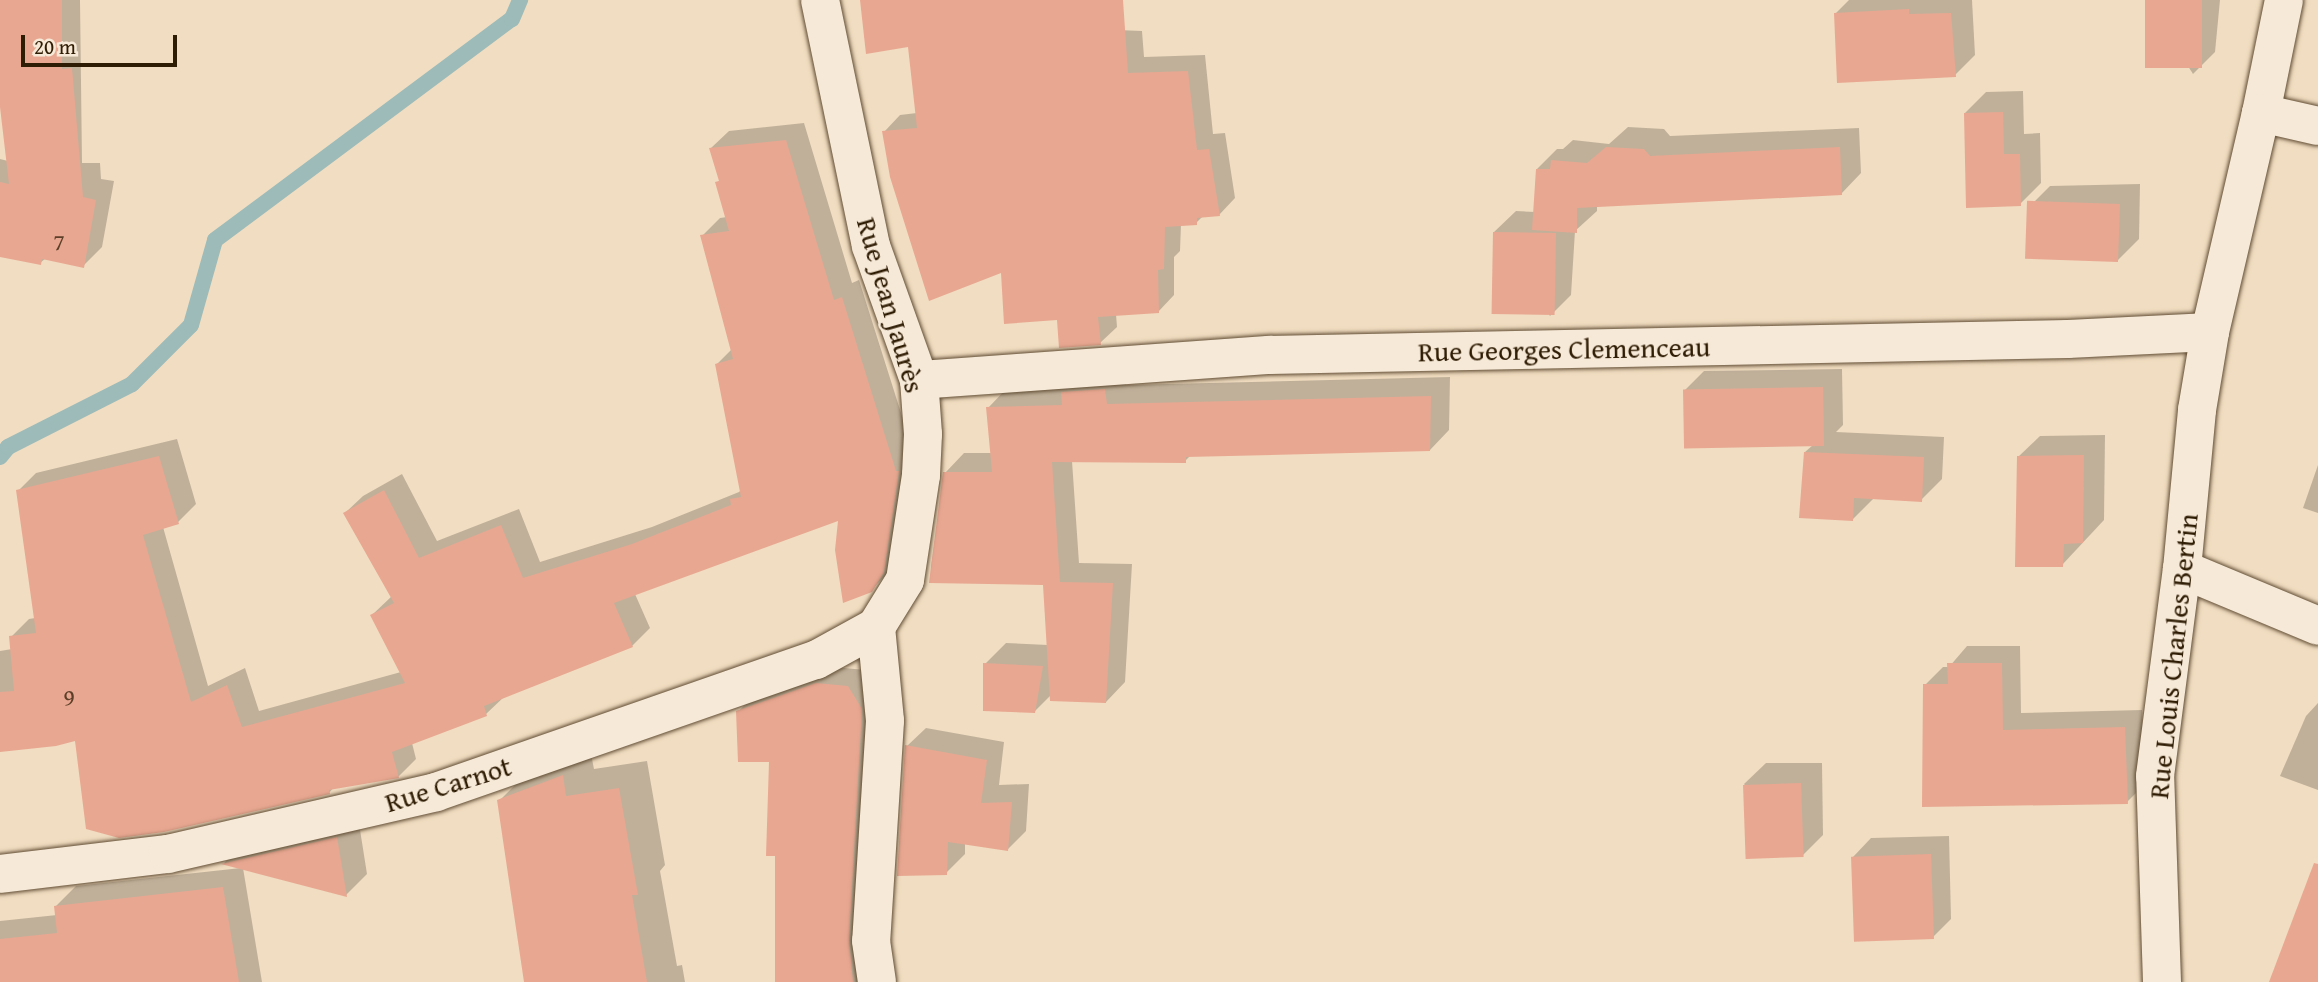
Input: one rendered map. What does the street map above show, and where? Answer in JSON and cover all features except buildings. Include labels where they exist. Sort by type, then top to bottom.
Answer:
[{"type":"street","name":"Rue Jean Jaurès","points":[[820,0],[871,246],[919,380],[923,434],[921,475],[905,580],[876,627]]},
{"type":"street","name":"Rue Louis Charles Bertin","points":[[2162,982],[2155,776],[2182,569],[2197,410],[2210,332],[2261,113],[2284,0]]},
{"type":"street","points":[[2261,113],[2318,126]]},
{"type":"street","name":"Rue Georges Clemenceau","points":[[919,380],[1269,355],[2068,339],[2210,332]]},
{"type":"street","points":[[2182,569],[2318,626]]},
{"type":"street","points":[[876,627],[885,721],[871,942],[877,982]]},
{"type":"street","name":"Rue Carnot","points":[[0,874],[168,854],[436,792],[816,660],[876,627]]},
{"type":"waterway","points":[[0,457],[8,447],[132,384],[191,325],[215,240],[512,19],[520,0]]}]
